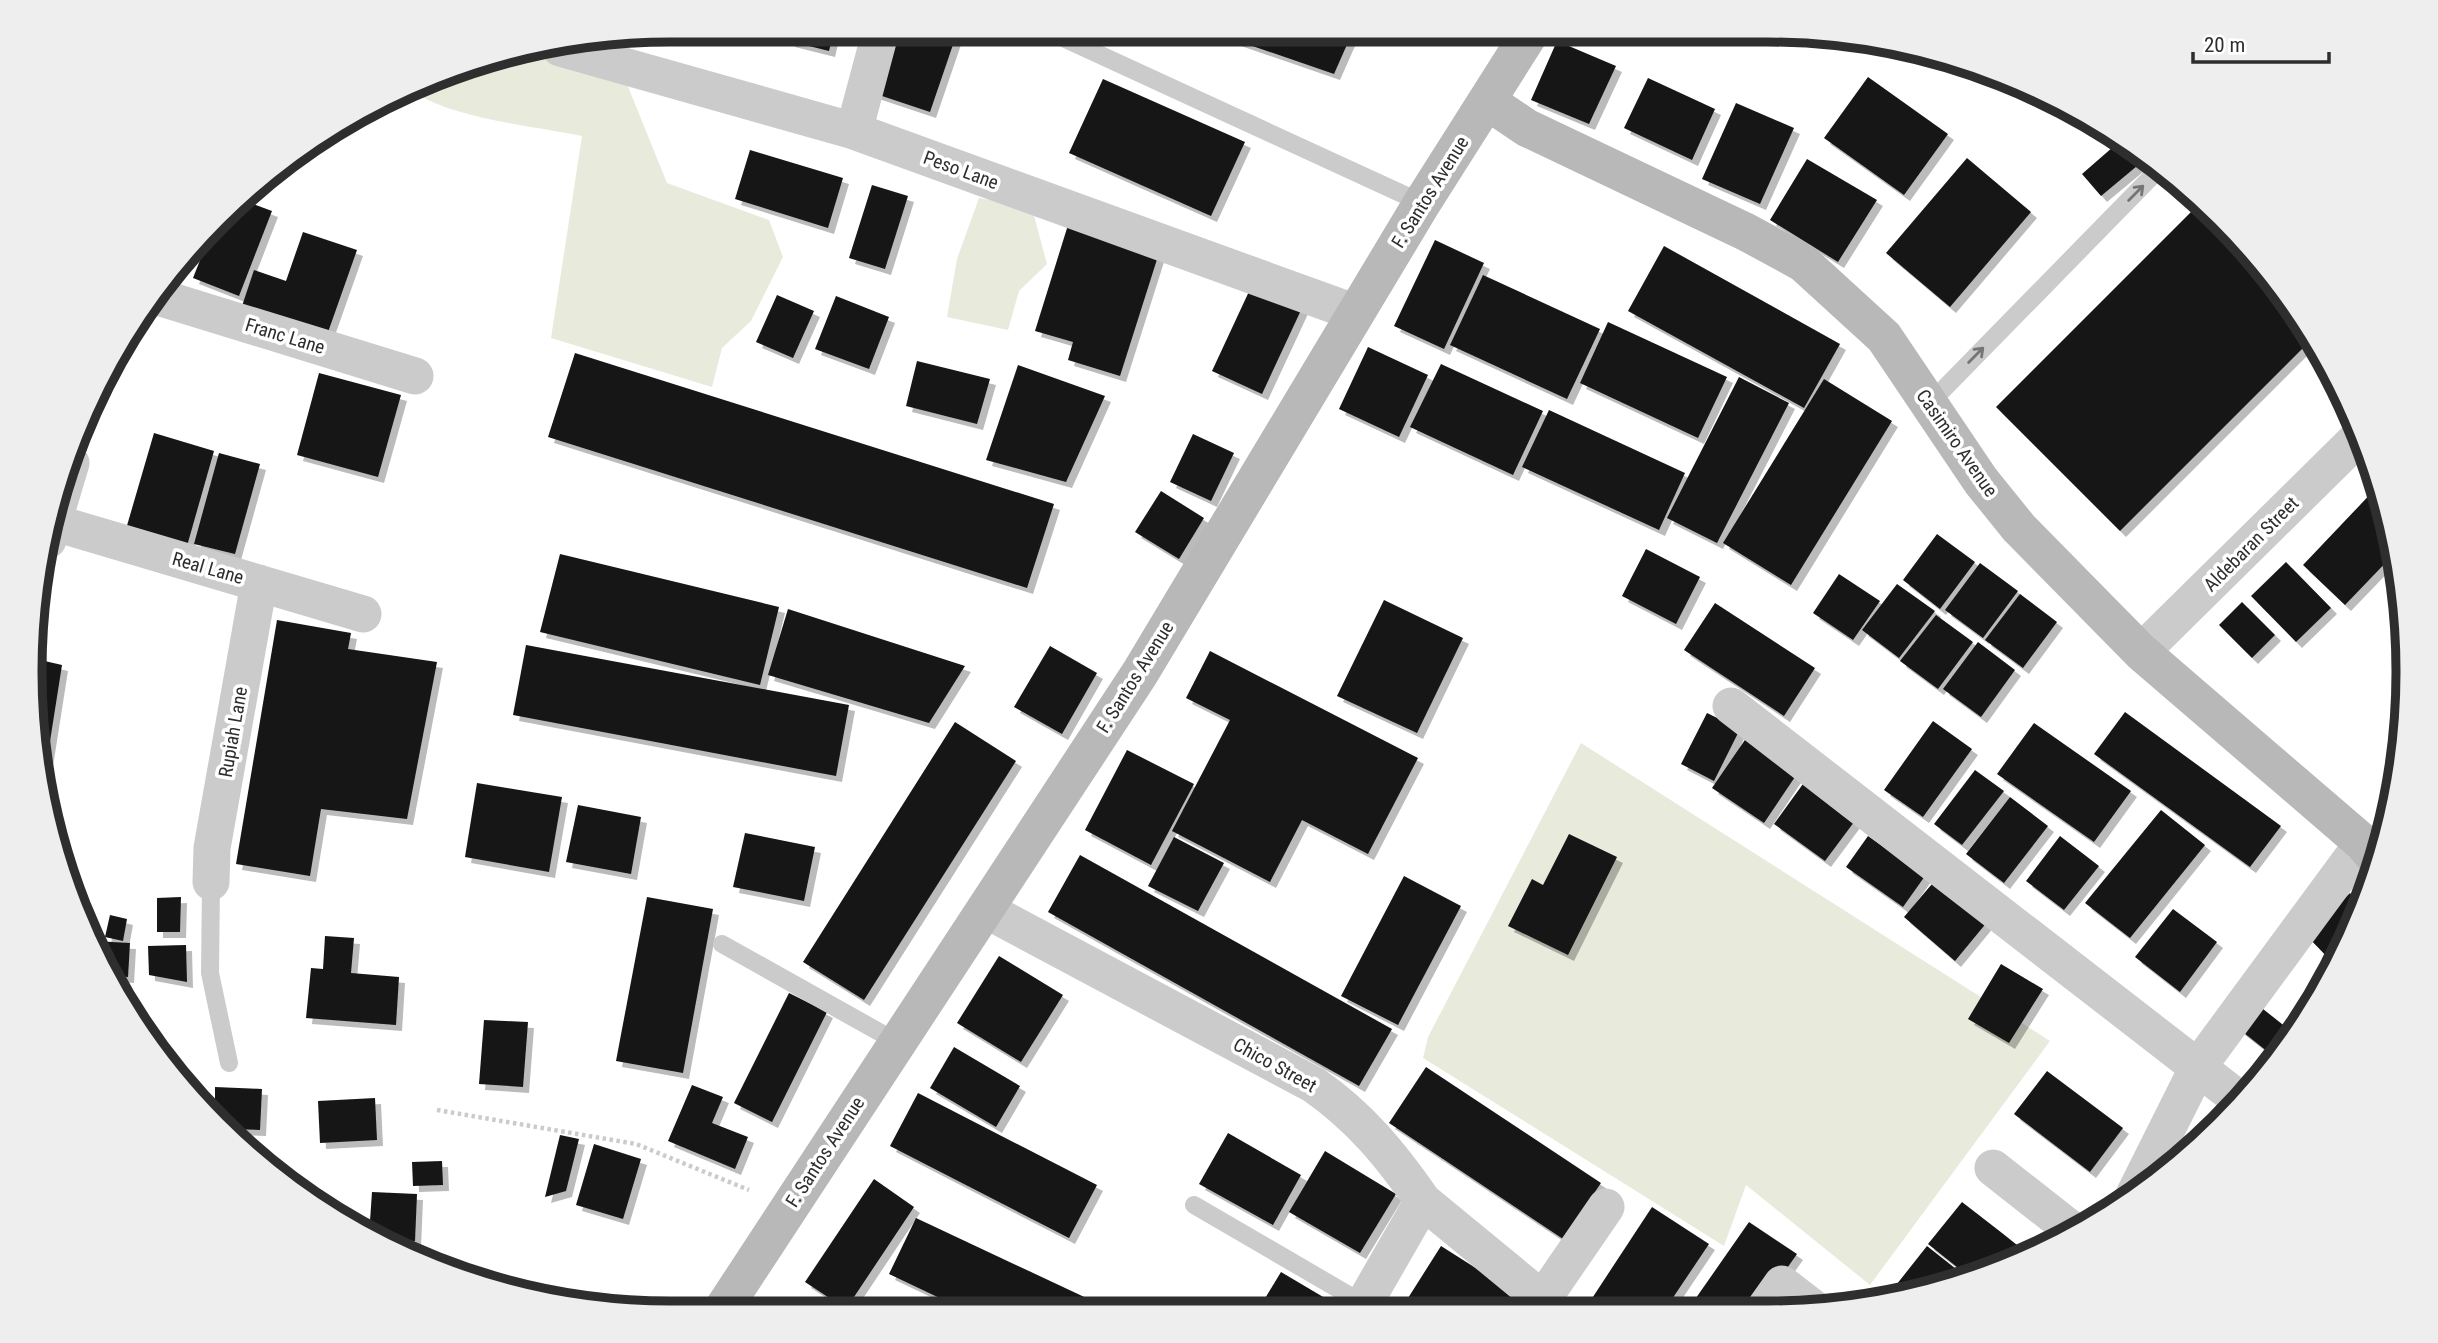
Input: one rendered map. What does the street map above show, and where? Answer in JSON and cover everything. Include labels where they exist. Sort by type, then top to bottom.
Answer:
[{"type":"street","points":[[853,131],[877,42]]},
{"type":"street","name":"F. Santos Avenue","points":[[728,1301],[1140,673],[1422,202],[1524,42]]},
{"type":"street","name":"Peso Lane","points":[[568,51],[853,131],[1356,313]]},
{"type":"street","name":"Casimiro Avenue","points":[[1487,101],[1527,128],[1734,226],[1803,263],[1884,337],[1981,481],[2019,528],[2141,652],[2370,851]]},
{"type":"street","name":"Franc Lane","points":[[164,299],[415,376]]},
{"type":"street","name":"Aldebaran Street","points":[[2141,652],[2353,443]]},
{"type":"street","name":"Real Lane","points":[[58,533],[259,583],[363,614]]},
{"type":"street","name":"Rupiah Lane","points":[[211,882],[212,848],[259,583]]},
{"type":"street","points":[[1731,706],[2233,1095]]},
{"type":"street","points":[[2144,1175],[2198,1067],[2369,855]]},
{"type":"street","name":"Chico Street","points":[[986,910],[1314,1085],[1348,1108],[1390,1153],[1423,1201],[1536,1301]]},
{"type":"street","points":[[1993,1168],[2066,1225]]},
{"type":"street","points":[[1366,1301],[1423,1201]]},
{"type":"street","points":[[1541,1301],[1606,1207]]},
{"type":"street","points":[[1770,1301],[1782,1284],[1803,1300]]},
{"type":"lane","points":[[1072,42],[1422,202]]},
{"type":"lane","points":[[1929,404],[2153,175]]},
{"type":"lane","points":[[211,882],[210,973],[229,1063]]},
{"type":"lane","points":[[722,944],[897,1042]]},
{"type":"lane","points":[[1194,1205],[1353,1301]]},
{"type":"path","points":[[437,1110],[636,1144],[789,1207]]},
{"type":"shaded area","points":[[542,56],[625,79],[667,183],[769,220],[783,257],[751,321],[722,348],[712,387],[551,338],[582,136],[473,115],[419,95],[469,75]]},
{"type":"shaded area","points":[[979,198],[1032,208],[1047,264],[1019,291],[1008,330],[947,317],[957,259]]},
{"type":"shaded area","points":[[1581,743],[2050,1041],[1870,1285],[1746,1185],[1724,1246],[1423,1058],[1428,1037]]},
{"type":"building","points":[[793,42],[831,42],[829,51]]},
{"type":"building","points":[[884,42],[954,42],[930,112],[867,91]]},
{"type":"building","points":[[1241,42],[1348,42],[1334,74]]},
{"type":"building","points":[[1557,42],[1616,66],[1589,124],[1531,100]]},
{"type":"building","points":[[1868,77],[1948,134],[1904,195],[1824,138]]},
{"type":"building","points":[[1648,78],[1715,109],[1692,160],[1624,128]]},
{"type":"building","points":[[1103,79],[1245,142],[1211,216],[1069,153]]},
{"type":"building","points":[[1736,103],[1794,128],[1760,204],[1702,179]]},
{"type":"building","points":[[2114,146],[2139,164],[2101,196],[2082,174]]},
{"type":"building","points":[[750,150],[843,178],[828,228],[735,199]]},
{"type":"building","points":[[1967,158],[2031,212],[1950,307],[1886,253]]},
{"type":"building","points":[[1807,159],[1877,200],[1838,262],[1770,220]]},
{"type":"building","points":[[872,185],[908,196],[885,269],[849,258]]},
{"type":"building","points":[[251,203],[272,211],[239,296],[193,278],[204,249]]},
{"type":"building","points":[[2194,209],[2240,256],[2266,288],[2305,346],[2120,531],[1996,407]]},
{"type":"building","points":[[1068,225],[1159,253],[1120,376],[1068,360],[1073,342],[1035,331]]},
{"type":"building","points":[[303,232],[357,250],[327,335],[242,306],[254,270],[286,281]]},
{"type":"building","points":[[1435,240],[1484,263],[1444,349],[1394,326]]},
{"type":"building","points":[[1664,246],[1840,344],[1804,408],[1628,311]]},
{"type":"building","points":[[1483,275],[1600,329],[1567,399],[1450,345]]},
{"type":"building","points":[[1252,285],[1302,308],[1262,394],[1212,371]]},
{"type":"building","points":[[777,295],[814,311],[793,358],[756,342]]},
{"type":"building","points":[[836,296],[889,317],[869,369],[815,349]]},
{"type":"building","points":[[1608,322],[1727,377],[1698,438],[1580,383]]},
{"type":"building","points":[[1368,347],[1428,375],[1399,437],[1339,409]]},
{"type":"building","points":[[575,353],[1054,504],[1027,588],[548,437]]},
{"type":"building","points":[[917,361],[990,379],[977,424],[906,406]]},
{"type":"building","points":[[1441,364],[1543,411],[1513,475],[1410,427]]},
{"type":"building","points":[[1018,365],[1105,396],[1066,482],[986,460]]},
{"type":"building","points":[[319,373],[401,395],[378,477],[297,455]]},
{"type":"building","points":[[1739,377],[1789,403],[1717,543],[1667,518]]},
{"type":"building","points":[[1824,379],[1892,421],[1791,585],[1723,543]]},
{"type":"building","points":[[1549,410],[1685,473],[1659,530],[1522,467]]},
{"type":"building","points":[[154,433],[214,451],[187,546],[126,529]]},
{"type":"building","points":[[1193,434],[1234,453],[1211,501],[1170,482]]},
{"type":"building","points":[[219,453],[260,464],[235,554],[194,544]]},
{"type":"building","points":[[1161,491],[1204,518],[1179,559],[1135,532]]},
{"type":"building","points":[[2370,494],[2386,562],[2345,605],[2303,565]]},
{"type":"building","points":[[1937,534],[1975,562],[1940,609],[1903,580]]},
{"type":"building","points":[[1646,549],[1700,577],[1676,624],[1622,596]]},
{"type":"building","points":[[560,554],[779,607],[760,685],[540,632]]},
{"type":"building","points":[[2286,562],[2331,608],[2296,642],[2251,596]]},
{"type":"building","points":[[1980,563],[2018,591],[1983,638],[1945,610]]},
{"type":"building","points":[[1839,574],[1880,601],[1853,640],[1813,613]]},
{"type":"building","points":[[1897,584],[1935,611],[1899,658],[1862,630]]},
{"type":"building","points":[[2020,594],[2057,622],[2023,668],[1985,640]]},
{"type":"building","points":[[1384,600],[1463,638],[1417,733],[1337,696]]},
{"type":"building","points":[[2242,602],[2275,635],[2252,658],[2219,625]]},
{"type":"building","points":[[1715,603],[1815,668],[1784,716],[1684,650]]},
{"type":"building","points":[[788,609],[965,666],[929,723],[768,675]]},
{"type":"building","points":[[1936,615],[1973,642],[1938,689],[1900,661]]},
{"type":"building","points":[[277,620],[351,633],[348,649],[437,662],[407,819],[321,809],[310,876],[236,864]]},
{"type":"building","points":[[1978,642],[2015,670],[1981,717],[1943,689]]},
{"type":"building","points":[[526,645],[849,705],[836,776],[513,715]]},
{"type":"building","points":[[1050,646],[1097,673],[1062,734],[1014,707]]},
{"type":"building","points":[[1210,651],[1418,758],[1368,854],[1302,820],[1270,882],[1172,831],[1230,720],[1186,698]]},
{"type":"building","points":[[42,660],[62,665],[48,757],[43,713]]},
{"type":"building","points":[[2125,712],[2281,826],[2250,867],[2094,754]]},
{"type":"building","points":[[1707,713],[1740,729],[1714,781],[1681,764]]},
{"type":"building","points":[[1933,721],[1972,749],[1923,817],[1884,790]]},
{"type":"building","points":[[955,722],[1016,761],[864,1000],[803,962]]},
{"type":"building","points":[[2034,723],[2131,791],[2094,842],[1997,774]]},
{"type":"building","points":[[1749,734],[1801,768],[1764,823],[1712,788]]},
{"type":"building","points":[[1127,750],[1194,784],[1151,865],[1085,830]]},
{"type":"building","points":[[1975,770],[2004,791],[1962,845],[1934,824]]},
{"type":"building","points":[[1808,777],[1860,814],[1825,861],[1774,824]]},
{"type":"building","points":[[477,783],[562,797],[549,872],[465,857]]},
{"type":"building","points":[[2010,797],[2048,826],[2004,883],[1966,854]]},
{"type":"building","points":[[578,805],[641,817],[631,874],[566,862]]},
{"type":"building","points":[[2161,810],[2205,845],[2130,938],[2085,903]]},
{"type":"building","points":[[745,833],[815,847],[804,901],[733,887]]},
{"type":"building","points":[[1569,834],[1617,857],[1568,955],[1508,926],[1532,879],[1543,885]]},
{"type":"building","points":[[1868,836],[1925,876],[1903,907],[1846,867]]},
{"type":"building","points":[[2060,836],[2099,866],[2064,910],[2026,881]]},
{"type":"building","points":[[1174,837],[1224,863],[1198,911],[1148,886]]},
{"type":"building","points":[[1080,855],[1392,1029],[1359,1086],[1048,912]]},
{"type":"building","points":[[1404,876],[1461,906],[1398,1025],[1341,996]]},
{"type":"building","points":[[1937,878],[1988,921],[1955,961],[1904,917]]},
{"type":"building","points":[[2350,893],[2354,897],[2327,957],[2306,935]]},
{"type":"building","points":[[181,897],[180,932],[157,932],[157,898]]},
{"type":"building","points":[[647,897],[713,909],[683,1073],[616,1061]]},
{"type":"building","points":[[2173,909],[2217,942],[2180,992],[2135,957]]},
{"type":"building","points":[[110,915],[127,919],[123,941],[105,937]]},
{"type":"building","points":[[325,936],[354,938],[351,973],[399,977],[396,1025],[306,1018],[311,968],[323,969]]},
{"type":"building","points":[[103,942],[130,943],[128,977],[121,976]]},
{"type":"building","points":[[186,945],[187,982],[149,975],[148,946]]},
{"type":"building","points":[[999,956],[1063,995],[1021,1062],[957,1023]]},
{"type":"building","points":[[2001,964],[2043,989],[2009,1043],[1968,1019]]},
{"type":"building","points":[[789,993],[827,1012],[772,1122],[734,1103]]},
{"type":"building","points":[[2258,1005],[2286,1027],[2268,1052],[2239,1029]]},
{"type":"building","points":[[484,1020],[528,1022],[523,1087],[479,1084]]},
{"type":"building","points":[[954,1047],[1020,1086],[996,1127],[930,1088]]},
{"type":"building","points":[[1426,1067],[1601,1183],[1563,1239],[1389,1123]]},
{"type":"building","points":[[2047,1071],[2123,1128],[2090,1172],[2014,1114]]},
{"type":"building","points":[[692,1085],[723,1097],[712,1123],[748,1137],[735,1169],[668,1141]]},
{"type":"building","points":[[215,1087],[262,1089],[260,1130],[239,1129],[215,1105]]},
{"type":"building","points":[[918,1093],[1097,1185],[1069,1238],[890,1146]]},
{"type":"building","points":[[375,1098],[377,1140],[320,1143],[318,1101]]},
{"type":"building","points":[[1228,1133],[1301,1175],[1273,1225],[1199,1184]]},
{"type":"building","points":[[560,1135],[579,1139],[566,1191],[545,1197]]},
{"type":"building","points":[[594,1144],[641,1159],[623,1219],[576,1205]]},
{"type":"building","points":[[1325,1151],[1396,1194],[1360,1253],[1289,1212]]},
{"type":"building","points":[[442,1161],[443,1185],[413,1186],[412,1162]]},
{"type":"building","points":[[874,1179],[914,1207],[851,1301],[834,1301],[805,1282]]},
{"type":"building","points":[[372,1192],[417,1194],[415,1241],[403,1241],[370,1224]]},
{"type":"building","points":[[1962,1202],[2020,1247],[1961,1270],[1928,1244]]},
{"type":"building","points":[[1652,1207],[1709,1244],[1671,1301],[1590,1301]]},
{"type":"building","points":[[916,1218],[1093,1301],[946,1301],[889,1274]]},
{"type":"building","points":[[1749,1222],[1797,1254],[1764,1301],[1694,1301]]},
{"type":"building","points":[[1441,1246],[1523,1298],[1521,1301],[1406,1301]]},
{"type":"building","points":[[1927,1246],[1959,1271],[1929,1280],[1894,1288]]},
{"type":"building","points":[[1281,1272],[1330,1301],[1263,1301]]}]
